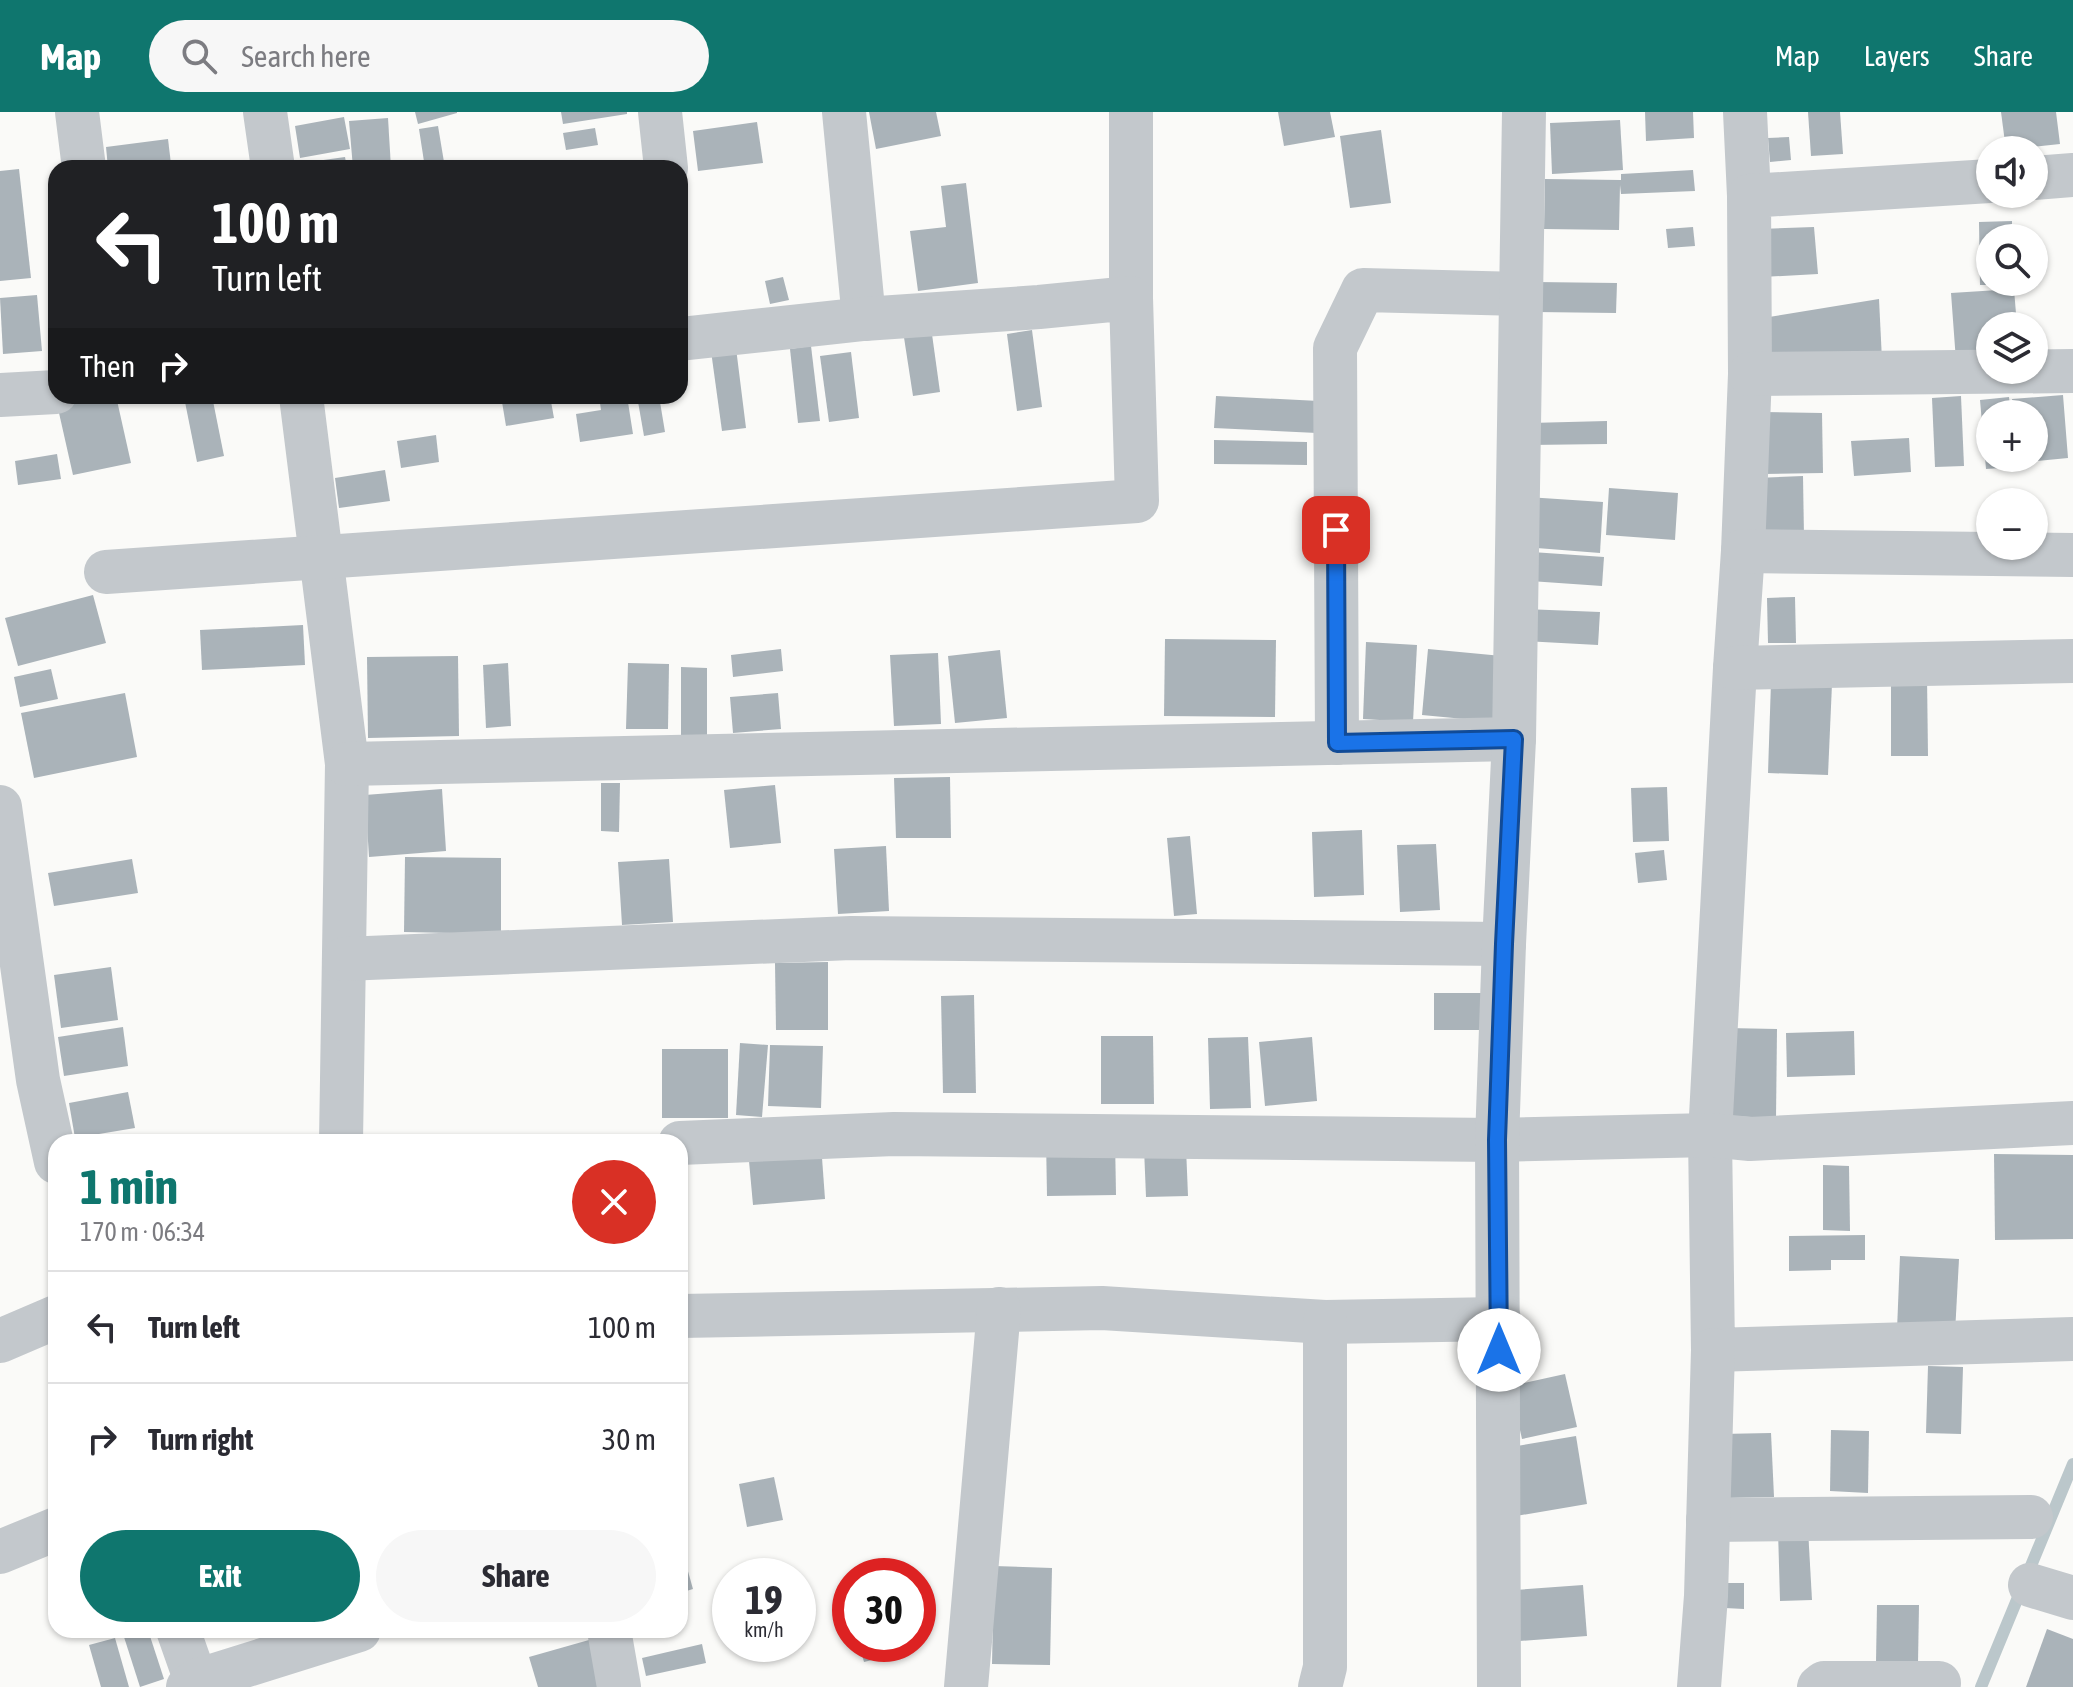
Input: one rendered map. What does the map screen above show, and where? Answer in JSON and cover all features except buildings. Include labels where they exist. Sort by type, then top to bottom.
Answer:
[{"type":"street","points":[[77,112],[83,160]]},
{"type":"street","points":[[265,112],[272,160]]},
{"type":"street","points":[[660,112],[665,160]]},
{"type":"street","points":[[844,112],[864,319]]},
{"type":"street","points":[[106,572],[1137,501],[1131,298],[1131,112]]},
{"type":"street","points":[[1499,1687],[1497,1140],[1514,739],[1524,112]]},
{"type":"street","points":[[1699,1687],[1706,1596],[1713,1350],[1710,1135],[1750,374],[1745,112]]},
{"type":"street","points":[[2048,177],[2073,175]]},
{"type":"street","points":[[1749,196],[1976,182]]},
{"type":"street","points":[[1337,743],[1335,348],[1363,290],[1521,294]]},
{"type":"street","points":[[688,338],[864,319],[1131,298]]},
{"type":"street","points":[[1750,374],[2073,371]]},
{"type":"street","points":[[0,395],[48,392]]},
{"type":"street","points":[[302,404],[347,764],[341,1134]]},
{"type":"street","points":[[1743,551],[2073,555]]},
{"type":"street","points":[[1735,668],[2073,661]]},
{"type":"street","points":[[347,764],[1514,739]]},
{"type":"street","points":[[0,807],[38,1080],[50,1134]]},
{"type":"street","points":[[344,959],[851,938],[1504,944]]},
{"type":"street","points":[[688,1143],[894,1134],[1497,1140],[1710,1135],[1750,1139],[2073,1123]]},
{"type":"street","points":[[688,1316],[1102,1308],[1325,1322],[1499,1319]]},
{"type":"street","points":[[966,1687],[999,1309]]},
{"type":"street","points":[[0,1341],[48,1320]]},
{"type":"street","points":[[1320,1687],[1325,1667],[1325,1322]]},
{"type":"street","points":[[1713,1350],[2073,1339]]},
{"type":"street","points":[[1708,1520],[2031,1517]]},
{"type":"street","points":[[0,1552],[48,1532]]},
{"type":"street","points":[[2030,1585],[2073,1598]]},
{"type":"street","points":[[180,1638],[192,1684],[334,1638]]},
{"type":"street","points":[[610,1638],[619,1687]]},
{"type":"street","points":[[1819,1687],[1824,1683],[1939,1683]]},
{"type":"waterway","points":[[1981,1687],[2073,1464]]},
{"type":"route","points":[[1336,530],[1337,743],[1514,739],[1497,1140],[1499,1350]]}]
